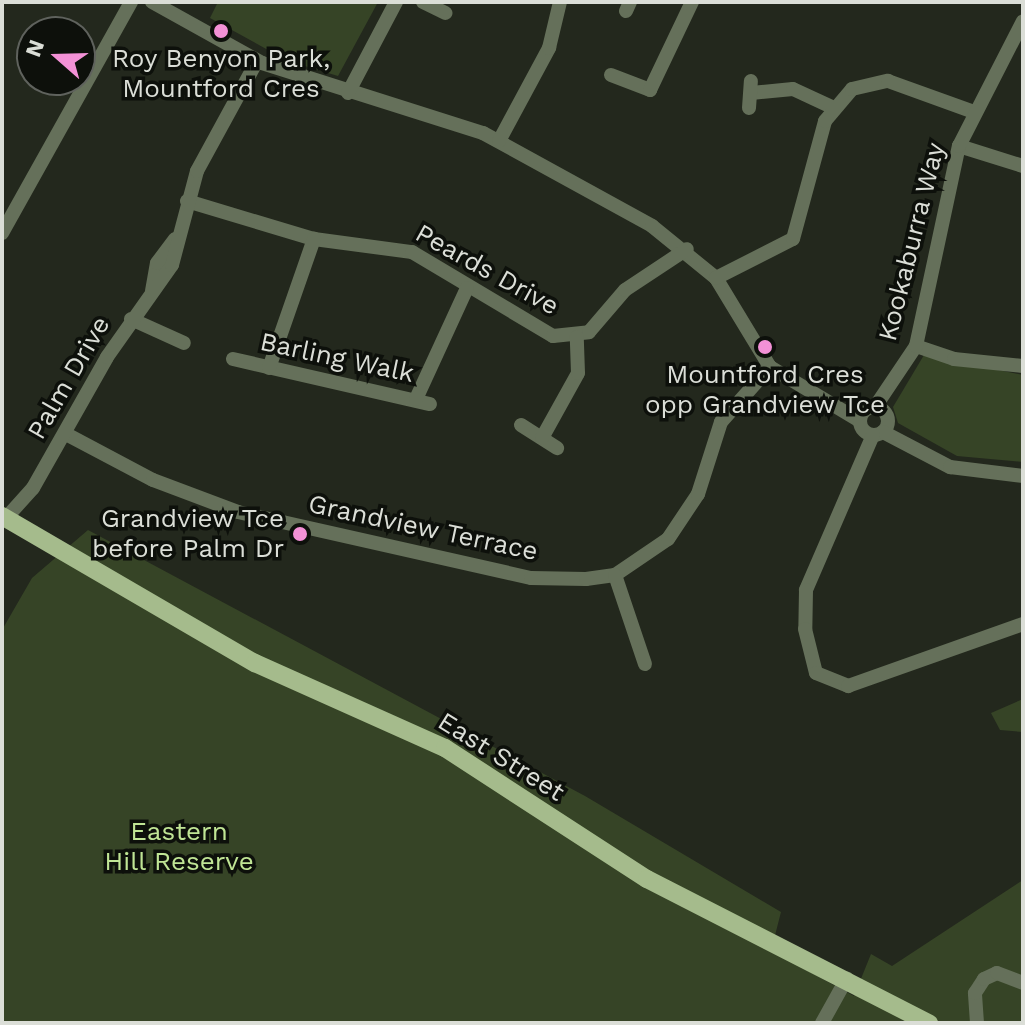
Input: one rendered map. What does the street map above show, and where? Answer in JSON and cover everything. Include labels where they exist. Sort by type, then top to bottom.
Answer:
[{"type":"main road","name":"East Street","points":[[10,520],[255,663],[445,748],[685,900],[847,978],[929,1023]]},
{"type":"street","points":[[2,233],[131,2]]},
{"type":"street","points":[[152,2],[257,61],[499,141],[687,249],[716,278],[770,367],[841,409],[874,421],[906,445],[963,471],[1023,476]]},
{"type":"street","points":[[348,93],[396,2]]},
{"type":"street","points":[[499,141],[549,48],[560,2]]},
{"type":"street","points":[[611,75],[641,91],[653,87],[692,2]]},
{"type":"street","name":"Kookaburra Way","points":[[1023,21],[959,146],[916,346],[874,421],[863,456],[806,590],[805,629],[816,673],[848,686],[1023,624]]},
{"type":"street","name":"Palm Drive","points":[[10,520],[66,434],[131,319],[172,265],[187,201],[257,61]]},
{"type":"street","points":[[716,278],[793,239],[832,107],[852,89],[878,81],[974,112]]},
{"type":"street","points":[[749,108],[751,87],[793,89],[832,107]]},
{"type":"street","points":[[959,146],[1023,166]]},
{"type":"street","name":"Peards Drive","points":[[187,201],[314,239],[406,250],[544,333],[577,337],[601,323],[625,290],[687,249]]},
{"type":"street","points":[[269,368],[314,239]]},
{"type":"street","name":"Barling Walk","points":[[233,359],[423,402],[467,288]]},
{"type":"street","points":[[131,319],[184,343]]},
{"type":"street","points":[[542,438],[578,373],[577,337]]},
{"type":"street","points":[[916,346],[954,359],[1023,366]]},
{"type":"street","points":[[645,664],[615,575],[682,523],[721,422],[770,367]]},
{"type":"street","points":[[521,425],[557,448]]},
{"type":"street","name":"Grandview Terrace","points":[[66,434],[153,480],[238,512],[531,578],[615,575]]},
{"type":"street","points":[[977,1023],[975,993],[984,979],[997,973],[1023,983]]},
{"type":"street","points":[[822,1023],[847,978]]},
{"type":"green space","points":[[218,2],[378,2],[338,76],[288,61],[210,18]]},
{"type":"green space","points":[[924,355],[1023,375],[1023,462],[957,456],[898,423],[893,407]]},
{"type":"green space","name":"Eastern Hill Reserve","points":[[88,530],[585,796],[781,912],[771,951],[854,996],[871,954],[892,966],[1023,880],[1023,1023],[2,1023],[2,630],[32,578]]},
{"type":"green space","points":[[1023,699],[1023,732],[1000,730],[991,713]]},
{"type":"place","name":"Roy Benyon Park, Mountford Cres","points":[[221,31]]},
{"type":"place","name":"Mountford Cres opp Grandview Tce","points":[[765,347]]},
{"type":"place","name":"Grandview Tce before Palm Dr","points":[[300,534]]}]
